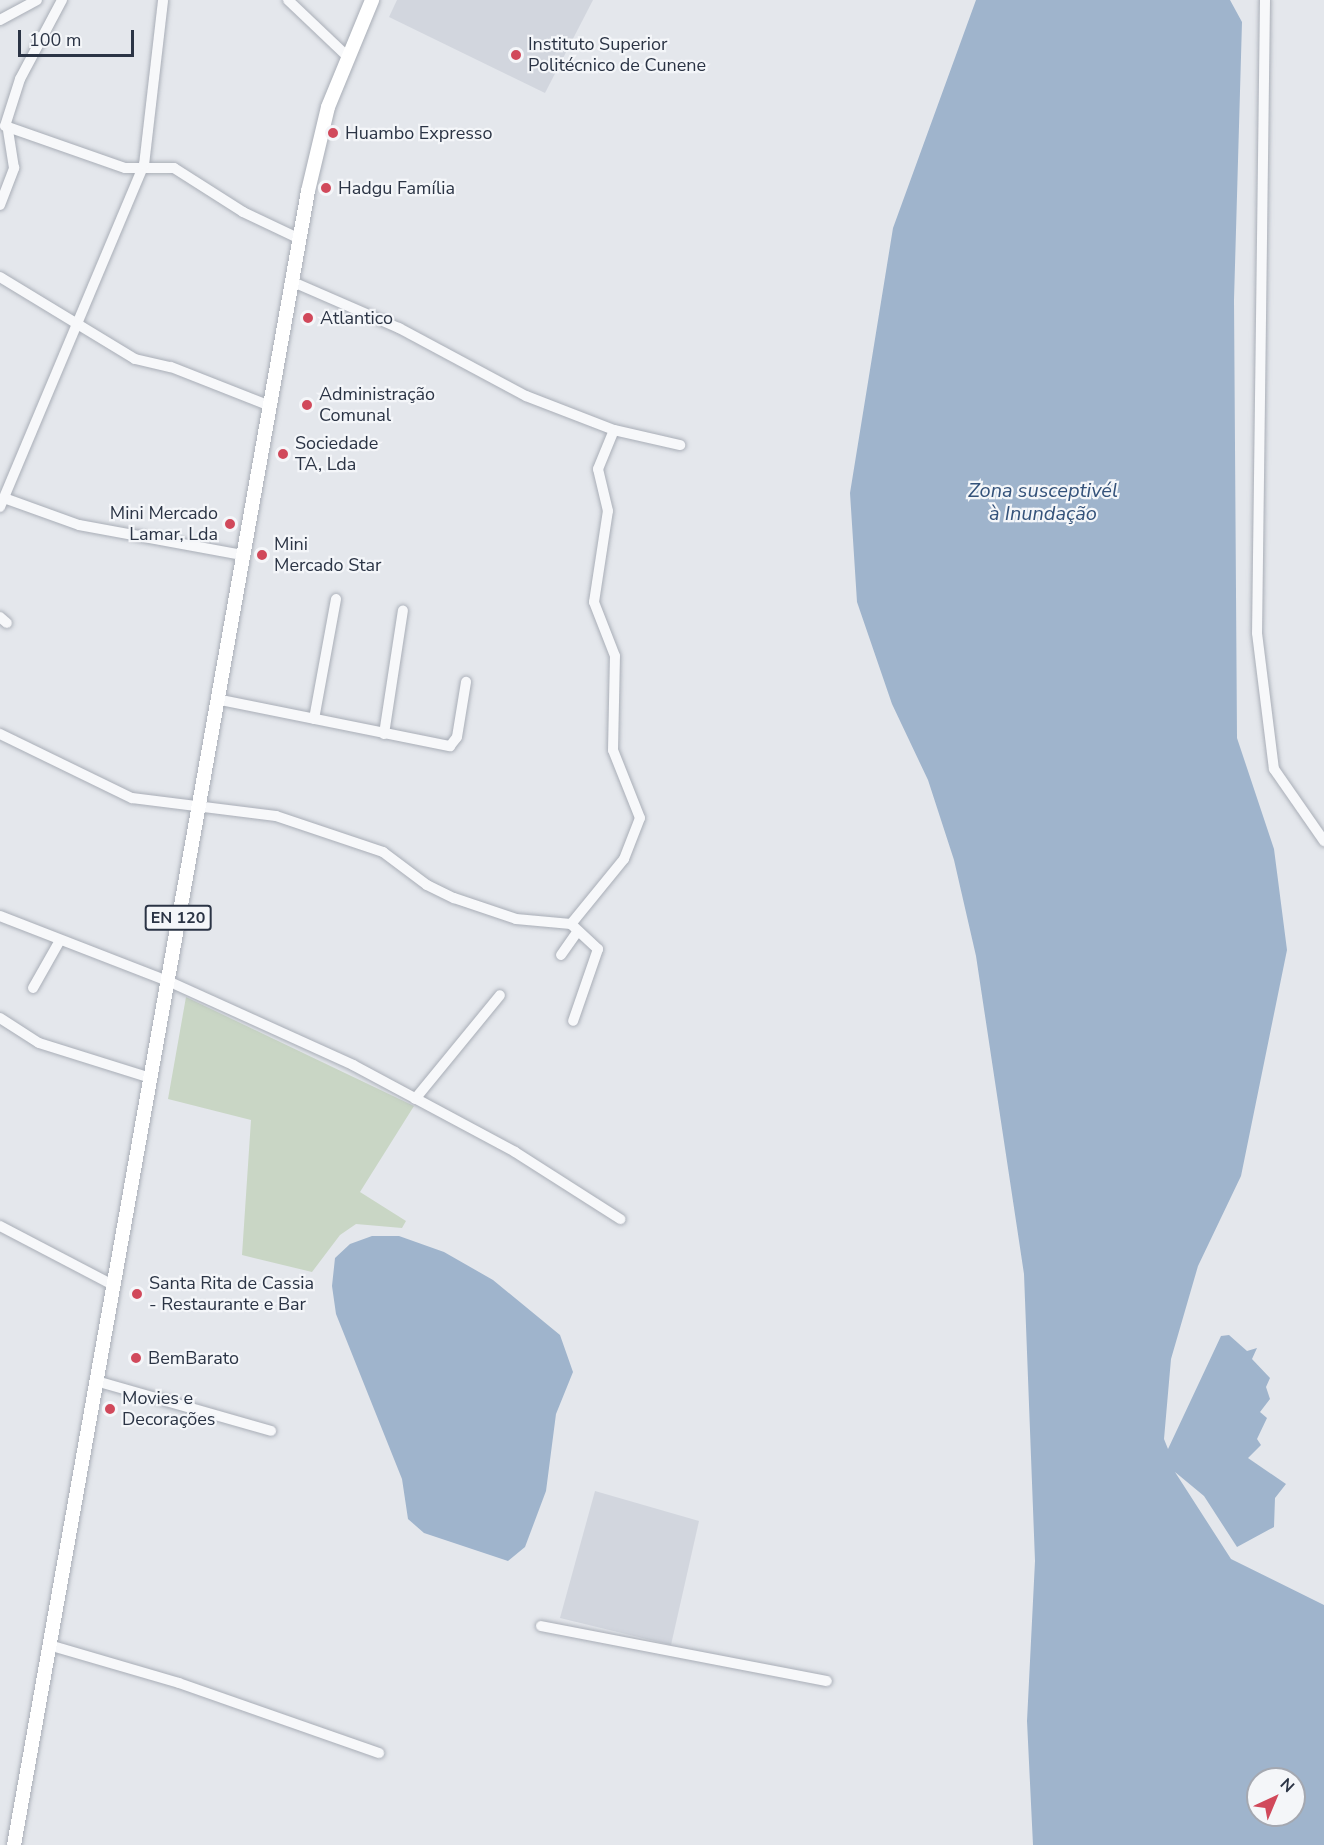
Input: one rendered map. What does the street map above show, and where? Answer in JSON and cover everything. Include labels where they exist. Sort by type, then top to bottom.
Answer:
[{"type":"main road","name":"EN 120","points":[[14,1845],[216,699],[300,239],[324,122],[346,56],[372,0]]},
{"type":"street","points":[[0,20],[37,0]]},
{"type":"street","points":[[0,204],[13,174],[5,121],[20,79],[62,0]]},
{"type":"street","points":[[163,0],[144,165],[79,325],[2,502],[79,525],[242,555]]},
{"type":"street","points":[[288,0],[346,56]]},
{"type":"street","points":[[1265,0],[1257,633],[1274,769],[1324,841]]},
{"type":"street","points":[[8,129],[125,168],[144,165],[174,168],[233,206],[300,239]]},
{"type":"street","points":[[0,277],[135,359],[171,367],[270,406]]},
{"type":"street","points":[[293,282],[399,328],[485,378],[614,430],[680,445]]},
{"type":"street","points":[[561,955],[574,928],[624,859],[640,818],[614,750],[614,646],[594,602],[608,508],[598,470],[614,430]]},
{"type":"street","points":[[314,719],[336,599]]},
{"type":"street","points":[[384,734],[403,610]]},
{"type":"street","points":[[216,699],[450,746],[457,737],[466,682]]},
{"type":"street","points":[[0,734],[132,798],[164,804],[198,802],[276,816],[390,855],[427,885],[507,916],[574,928],[598,950],[573,1021]]},
{"type":"street","points":[[0,916],[59,942],[168,981],[415,1099],[563,1180],[620,1219]]},
{"type":"street","points":[[33,988],[59,942]]},
{"type":"street","points":[[415,1099],[500,995]]},
{"type":"street","points":[[0,1018],[39,1043],[151,1078]]},
{"type":"street","points":[[0,1226],[113,1286]]},
{"type":"street","points":[[96,1381],[271,1431]]},
{"type":"street","points":[[542,1626],[827,1682]]},
{"type":"street","points":[[49,1645],[179,1683],[379,1752]]},
{"type":"shaded area","name":"Instituto Superior Politécnico de Cunene","points":[[397,0],[593,0],[545,93],[389,17]]},
{"type":"shaded area","points":[[595,1491],[699,1521],[671,1645],[560,1618]]},
{"type":"green space","points":[[186,997],[414,1106],[360,1192],[406,1221],[402,1228],[356,1224],[340,1235],[312,1272],[242,1255],[251,1120],[168,1099]]},
{"type":"water","name":"Zona susceptivél à Inundação","points":[[976,0],[1230,0],[1242,22],[1234,300],[1237,738],[1274,849],[1287,950],[1241,1176],[1198,1266],[1171,1359],[1164,1439],[1168,1449],[1221,1336],[1229,1335],[1247,1351],[1257,1348],[1252,1359],[1270,1378],[1266,1387],[1270,1399],[1260,1412],[1267,1418],[1257,1439],[1261,1445],[1248,1458],[1286,1484],[1275,1498],[1274,1527],[1237,1547],[1204,1496],[1175,1472],[1231,1559],[1324,1605],[1324,1845],[1033,1845],[1027,1721],[1035,1561],[1024,1274],[976,956],[954,860],[928,780],[892,704],[857,602],[850,493],[893,228]]},
{"type":"water","points":[[372,1236],[399,1236],[444,1252],[493,1280],[560,1335],[573,1372],[556,1414],[546,1491],[525,1547],[508,1561],[424,1533],[408,1519],[402,1479],[336,1314],[332,1286],[335,1258],[350,1244]]},
{"type":"place","name":"Instituto Superior Politécnico de Cunene","points":[[516,55]]},
{"type":"place","name":"Huambo Expresso","points":[[333,133]]},
{"type":"place","name":"Hadgu Família","points":[[326,188]]},
{"type":"place","name":"Atlantico","points":[[308,318]]},
{"type":"place","name":"Administração Comunal","points":[[307,405]]},
{"type":"place","name":"Sociedade TA, Lda","points":[[283,454]]},
{"type":"place","name":"Mini Mercado Lamar, Lda","points":[[230,524]]},
{"type":"place","name":"Mini Mercado Star","points":[[262,555]]},
{"type":"place","name":"Santa Rita de Cassia - Restaurante e Bar","points":[[137,1294]]},
{"type":"place","name":"BemBarato","points":[[136,1358]]},
{"type":"place","name":"Movies e Decorações","points":[[110,1409]]}]
